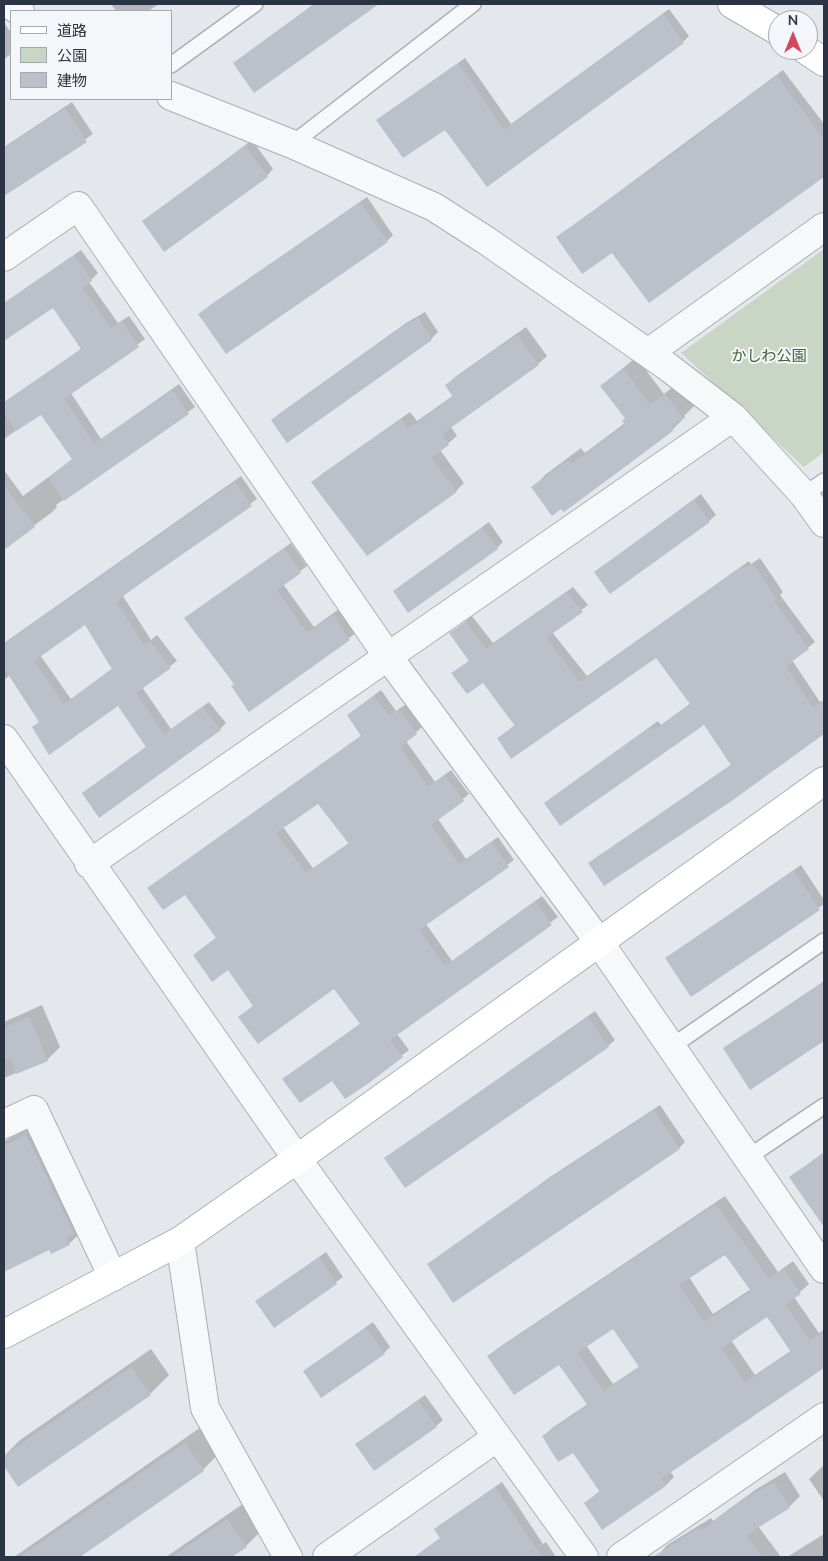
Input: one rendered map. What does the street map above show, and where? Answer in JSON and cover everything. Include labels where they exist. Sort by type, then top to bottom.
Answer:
[{"type":"street","points":[[732,4],[768,24]]},
{"type":"street","points":[[172,96],[292,144],[434,207],[495,246],[648,353],[733,417],[814,488],[824,523]]},
{"type":"street","points":[[4,257],[78,206],[389,658],[599,942],[747,1158],[820,1254]]},
{"type":"street","points":[[648,353],[824,227]]},
{"type":"street","points":[[89,864],[389,658],[733,417]]},
{"type":"street","points":[[4,739],[89,864],[298,1159],[496,1438],[584,1557]]},
{"type":"street","points":[[4,1334],[180,1241],[298,1159],[599,942],[822,789]]},
{"type":"street","points":[[4,1124],[34,1110],[113,1277]]},
{"type":"street","points":[[180,1241],[205,1408],[288,1557]]},
{"type":"street","points":[[620,1557],[824,1417]]},
{"type":"street","points":[[327,1557],[496,1438]]},
{"type":"lane","points":[[172,64],[255,4]]},
{"type":"lane","points":[[292,144],[473,4]]},
{"type":"lane","points":[[671,1047],[824,941]]},
{"type":"lane","points":[[747,1158],[824,1106]]},
{"type":"green space","name":"かしわ公園","points":[[824,249],[824,452],[804,467],[681,353]]},
{"type":"building","points":[[314,4],[379,4],[254,93],[233,63]]},
{"type":"building","points":[[663,14],[684,43],[487,187],[445,130],[403,158],[376,120],[458,63],[504,130]]},
{"type":"building","points":[[776,75],[824,139],[824,177],[649,303],[612,253],[582,274],[556,237],[673,154]]},
{"type":"building","points":[[65,108],[87,142],[4,196],[4,148]]},
{"type":"building","points":[[245,146],[268,177],[164,252],[142,221]]},
{"type":"building","points":[[360,202],[388,242],[226,354],[198,314]]},
{"type":"building","points":[[74,255],[92,281],[82,287],[111,328],[122,321],[139,347],[64,399],[94,444],[172,390],[189,414],[64,501],[48,478],[72,459],[41,415],[16,431],[4,413],[4,402],[81,349],[53,308],[4,341],[4,303]]},
{"type":"building","points":[[418,318],[432,340],[287,443],[271,420],[399,329]]},
{"type":"building","points":[[517,335],[539,365],[442,434],[449,445],[431,458],[457,492],[367,556],[311,482],[401,419],[408,429],[453,397],[445,385]]},
{"type":"building","points":[[623,368],[650,405],[665,394],[683,418],[671,427],[673,431],[564,512],[561,509],[552,516],[531,487],[568,460],[572,464],[625,425],[622,421],[625,418],[600,386]]},
{"type":"building","points":[[235,482],[252,506],[118,599],[117,603],[144,645],[150,641],[171,668],[136,693],[164,734],[202,707],[221,730],[99,818],[82,793],[146,747],[118,706],[49,755],[32,727],[39,722],[4,668],[4,644]],"holes":[[[85,625],[112,669],[64,704],[34,661]]]},
{"type":"building","points":[[4,485],[35,527],[4,550]]},
{"type":"building","points":[[694,500],[710,522],[610,594],[594,572]]},
{"type":"building","points":[[482,527],[498,549],[408,613],[393,591]]},
{"type":"building","points":[[284,548],[301,573],[277,590],[307,633],[333,615],[350,640],[249,712],[231,686],[234,684],[184,618]]},
{"type":"building","points":[[753,563],[777,600],[774,601],[809,649],[786,666],[813,708],[824,700],[824,734],[733,800],[604,886],[588,863],[731,765],[704,725],[560,826],[544,803],[651,726],[654,730],[690,704],[656,658],[511,759],[497,738],[515,726],[483,683],[467,694],[451,673],[469,661],[449,633],[466,622],[486,649],[566,592],[583,612],[546,638],[580,682],[742,566],[744,569]]},
{"type":"building","points":[[374,696],[389,716],[399,709],[417,734],[400,747],[428,787],[444,775],[464,801],[431,825],[459,864],[491,842],[509,867],[419,930],[445,966],[535,901],[552,925],[390,1040],[403,1057],[369,1083],[345,1099],[332,1081],[300,1103],[282,1079],[360,1024],[334,989],[258,1044],[238,1017],[253,1006],[228,970],[212,982],[193,955],[216,938],[185,895],[163,910],[147,888],[361,736],[347,715]],"holes":[[[318,804],[349,844],[306,873],[276,833]]]},
{"type":"building","points":[[794,871],[820,910],[691,997],[665,958]]},
{"type":"building","points":[[824,982],[824,1041],[750,1090],[723,1048]]},
{"type":"building","points":[[29,1017],[48,1061],[16,1074],[10,1058],[4,1060],[4,1028]]},
{"type":"building","points":[[588,1017],[609,1047],[405,1188],[384,1158]]},
{"type":"building","points":[[654,1110],[680,1149],[453,1303],[427,1264],[542,1183]]},
{"type":"building","points":[[26,1135],[74,1234],[66,1237],[70,1245],[51,1254],[49,1250],[4,1272],[4,1146]]},
{"type":"building","points":[[824,1153],[824,1227],[789,1177]]},
{"type":"building","points":[[716,1204],[769,1279],[784,1269],[801,1294],[785,1304],[810,1341],[824,1331],[824,1368],[661,1479],[666,1486],[602,1530],[584,1503],[600,1492],[573,1453],[558,1462],[542,1436],[588,1406],[559,1365],[514,1395],[487,1356]],"holes":[[[725,1255],[751,1291],[704,1322],[679,1285]],[[767,1317],[791,1352],[745,1383],[722,1348]],[[613,1329],[639,1367],[604,1391],[577,1353]]]},
{"type":"building","points":[[319,1257],[337,1284],[274,1328],[255,1301]]},
{"type":"building","points":[[366,1328],[385,1354],[321,1398],[303,1371]]},
{"type":"building","points":[[131,1367],[151,1395],[18,1487],[4,1466],[4,1456]]},
{"type":"building","points":[[418,1401],[437,1427],[374,1471],[355,1444]]},
{"type":"building","points":[[185,1443],[204,1471],[80,1557],[20,1557]]},
{"type":"building","points":[[774,1482],[790,1508],[746,1535],[763,1557],[653,1557],[700,1527],[702,1531],[743,1500]]},
{"type":"building","points":[[495,1487],[542,1557],[414,1557],[440,1538],[434,1529]]},
{"type":"building","points":[[227,1519],[247,1547],[232,1557],[172,1557]]}]
